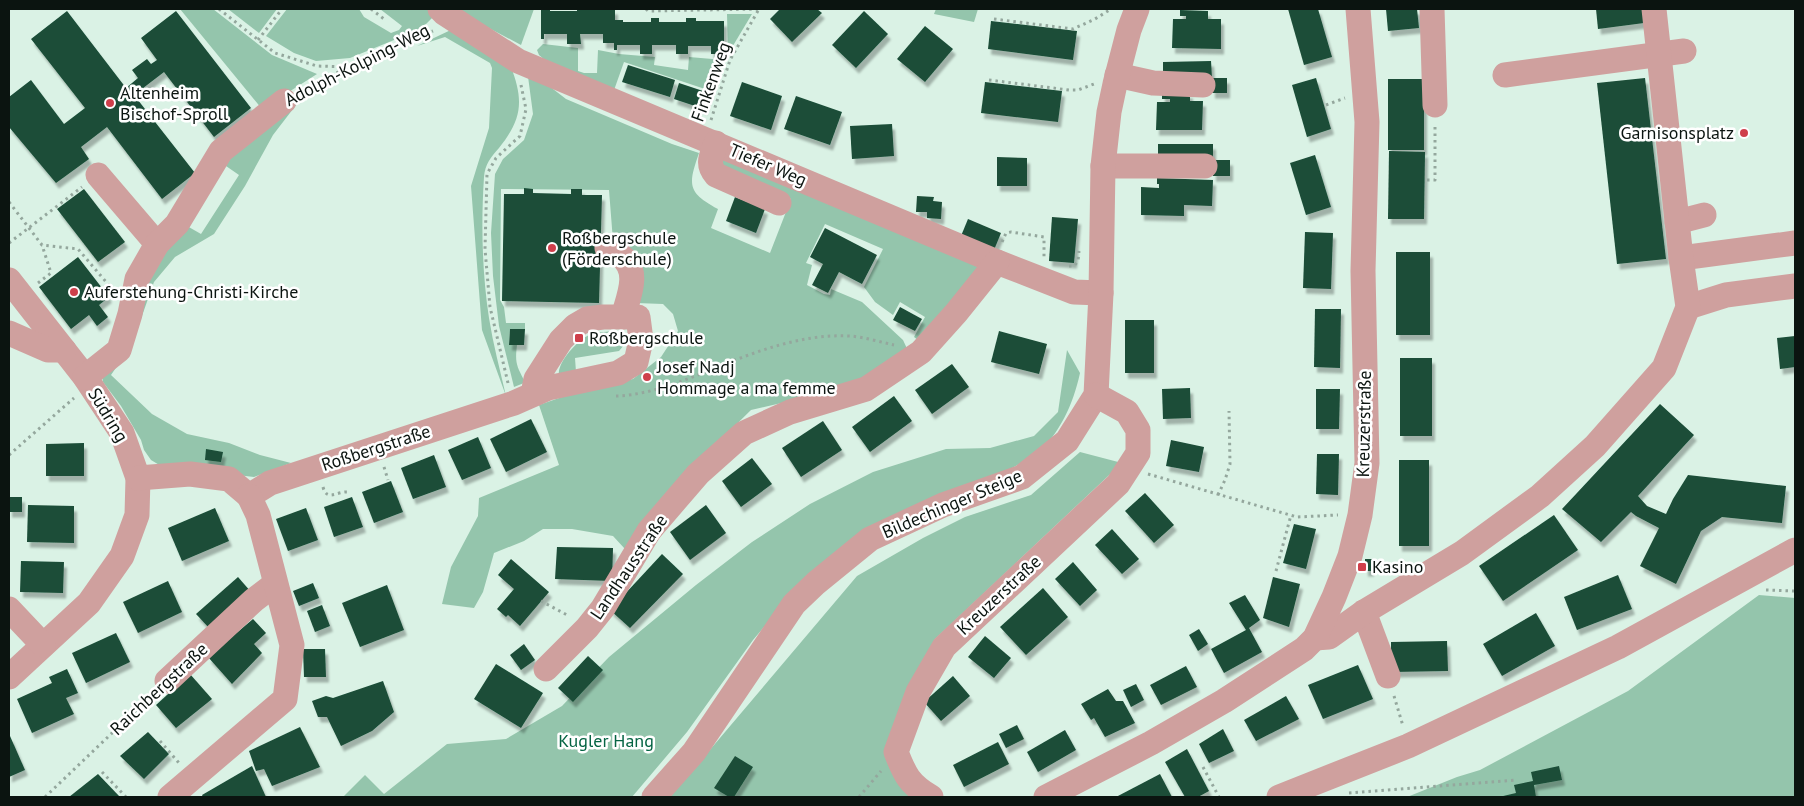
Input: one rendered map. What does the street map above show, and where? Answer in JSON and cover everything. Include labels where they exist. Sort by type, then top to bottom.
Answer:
[{"type":"street","name":"Bildechinger Steige","points":[[654,797],[694,752],[794,604],[811,588],[870,539],[943,505],[1022,477],[1067,441],[1096,395],[1104,166],[1109,112],[1116,79],[1136,9]]},
{"type":"street","name":"Kreuzerstraße","points":[[1046,797],[1224,702],[1304,649],[1315,638],[1334,597],[1350,556],[1360,514],[1367,463],[1363,272],[1367,122],[1358,9]]},
{"type":"street","points":[[1432,9],[1435,105]]},
{"type":"street","points":[[1315,638],[1329,637],[1364,612],[1462,553],[1540,496],[1595,446],[1664,368],[1688,307],[1680,258],[1654,9]]},
{"type":"street","name":"Tiefer Weg","points":[[442,11],[518,61],[996,262],[1074,292],[1101,293]]},
{"type":"street","points":[[1505,75],[1684,51]]},
{"type":"street","points":[[1116,79],[1152,83],[1203,85]]},
{"type":"street","name":"Adolph-Kolping-Weg","points":[[87,381],[119,350],[137,279],[157,244],[177,224],[221,151],[284,101]]},
{"type":"street","points":[[711,141],[709,162],[711,169],[716,175],[779,203]]},
{"type":"street","points":[[1104,166],[1204,166]]},
{"type":"street","points":[[105,184],[157,244]]},
{"type":"street","points":[[1677,222],[1704,215]]},
{"type":"street","points":[[1680,258],[1795,243]]},
{"type":"street","points":[[524,398],[561,340],[575,326],[586,319],[623,317],[633,276],[630,266],[622,256],[607,248]]},
{"type":"street","name":"Landhausstraße","points":[[546,669],[587,628],[603,608],[649,531],[698,474],[744,433],[790,412],[866,389],[921,352],[956,313],[996,262]]},
{"type":"street","points":[[1688,307],[1726,295],[1795,286]]},
{"type":"street","name":"Südring","points":[[9,677],[89,603],[122,556],[137,514],[138,478],[122,432],[64,350],[15,288]]},
{"type":"street","name":"Roßbergstraße","points":[[250,496],[270,483],[524,398],[548,388],[618,373],[636,362],[642,340],[638,317],[623,317]]},
{"type":"street","points":[[9,333],[48,350],[64,350]]},
{"type":"street","name":"Kreuzerstraße","points":[[931,797],[919,790],[906,776],[896,752],[918,692],[944,646],[1118,484],[1138,453],[1138,430],[1127,412],[1096,395]]},
{"type":"street","points":[[138,478],[190,474],[229,479],[250,496],[258,514],[292,645],[285,698],[170,797]]},
{"type":"street","points":[[1279,797],[1408,746],[1618,647],[1795,550]]},
{"type":"street","name":"Raichbergstraße","points":[[167,681],[254,600],[275,584]]},
{"type":"street","points":[[9,609],[43,645]]},
{"type":"street","points":[[1364,612],[1388,676]]},
{"type":"path","points":[[219,9],[275,53],[317,66],[350,67]]},
{"type":"path","points":[[258,40],[282,9]]},
{"type":"path","points":[[371,9],[384,20]]},
{"type":"path","name":"Finkenweg","points":[[648,9],[759,9],[730,60],[711,141]]},
{"type":"path","points":[[994,19],[1073,29],[1095,20],[1111,9]]},
{"type":"path","name":"Adolph-Kolping-Weg","points":[[284,101],[327,77],[432,32],[442,11]]},
{"type":"path","points":[[518,61],[526,109],[520,136],[496,158],[487,174],[485,250],[490,307],[504,368],[524,398]]},
{"type":"path","points":[[989,80],[1078,90],[1091,84],[1116,79]]},
{"type":"path","points":[[1426,180],[1435,180],[1435,105]]},
{"type":"path","points":[[9,243],[84,186],[101,199],[105,184]]},
{"type":"path","points":[[9,202],[42,245],[51,273],[15,288]]},
{"type":"path","points":[[996,262],[1006,233],[1044,237],[1044,260],[1048,264],[1056,266],[1058,286]]},
{"type":"path","points":[[42,245],[78,249],[117,295],[131,304]]},
{"type":"path","points":[[610,397],[629,396],[693,377],[779,344],[814,337],[851,336],[921,352]]},
{"type":"path","points":[[9,455],[87,381]]},
{"type":"path","points":[[1218,495],[1230,464],[1229,411]]},
{"type":"path","points":[[1160,478],[1297,517],[1360,514]]},
{"type":"path","points":[[1276,571],[1291,515]]},
{"type":"path","points":[[541,601],[575,619],[587,628]]},
{"type":"path","points":[[1388,676],[1408,746]]},
{"type":"path","name":"Raichbergstraße","points":[[45,797],[167,681]]},
{"type":"path","points":[[160,741],[193,778]]},
{"type":"path","points":[[1203,767],[1219,797]]},
{"type":"path","points":[[102,772],[126,797]]},
{"type":"path","points":[[1348,793],[1517,780]]},
{"type":"green space","points":[[180,9],[213,9],[272,55],[317,74],[262,109]]},
{"type":"green space","points":[[228,9],[277,9],[259,33]]},
{"type":"green space","points":[[287,9],[359,9],[364,17],[391,33],[399,30],[402,26],[380,9],[430,9],[436,14],[421,29],[350,58],[316,61],[294,53],[266,36]]},
{"type":"green space","points":[[453,9],[534,9],[521,45]]},
{"type":"green space","points":[[936,9],[978,9],[974,22],[934,14]]},
{"type":"green space","points":[[727,14],[752,14],[728,54]]},
{"type":"green space","points":[[455,28],[511,67],[518,90],[519,100],[516,119],[507,138],[487,164],[483,195],[482,230],[487,301],[492,338],[506,396],[482,330],[471,186],[489,128],[492,68],[490,63],[445,37],[417,46]]},
{"type":"green space","points":[[543,44],[578,48],[578,71],[584,73],[597,73],[598,50],[655,57],[654,65],[688,70],[689,57],[724,60],[714,92],[624,62],[613,93],[546,61],[539,55],[537,50]]},
{"type":"green space","points":[[527,69],[566,99],[672,144],[699,153],[693,173],[693,187],[700,198],[718,209],[711,228],[770,253],[791,199],[734,174],[723,165],[723,157],[980,265],[923,344],[914,337],[925,317],[900,302],[893,315],[875,302],[864,287],[883,249],[825,224],[806,263],[812,265],[807,285],[824,294],[830,295],[831,289],[862,302],[903,340],[910,355],[842,389],[751,410],[691,469],[625,549],[613,536],[572,529],[543,529],[524,541],[494,553],[483,592],[474,608],[442,604],[451,567],[478,516],[479,498],[559,465],[539,405],[585,389],[633,379],[661,357],[678,331],[673,314],[663,304],[636,303],[641,281],[641,265],[634,253],[613,241],[609,190],[501,189],[500,300],[504,307],[506,323],[525,323],[525,329],[510,329],[509,344],[517,345],[517,363],[524,380],[524,383],[514,387],[499,326],[493,276],[491,233],[495,174],[503,159],[524,140],[533,114]]},
{"type":"green space","points":[[303,96],[273,135],[245,186],[214,234],[175,257],[154,282],[132,344],[111,375],[152,414],[187,434],[229,443],[260,455],[291,463],[254,477],[161,466],[151,460],[144,450],[141,440],[121,406],[103,382],[102,376],[143,280],[187,226],[201,234],[239,175],[226,166],[226,157],[287,103]]},
{"type":"green space","points":[[620,332],[623,336],[624,345],[619,351],[575,358],[576,372],[559,375],[561,364],[579,342],[592,334]]},
{"type":"green space","name":"Kugler Hang","points":[[1067,350],[1080,373],[1074,396],[1059,428],[1036,455],[802,582],[753,640],[687,732],[632,797],[343,797],[365,775],[384,794],[447,744],[506,739],[562,706],[609,657],[696,585],[752,542],[810,504],[873,472],[946,449],[990,448],[1034,436],[1058,412]]},
{"type":"green space","points":[[1080,452],[1122,463],[935,639],[885,749],[910,797],[670,797],[857,576],[923,538],[965,517],[1031,495]]},
{"type":"green space","points":[[1759,595],[1795,598],[1795,797],[1407,797],[1480,770],[1628,691]]},
{"type":"building","points":[[541,9],[577,11],[577,9],[615,9],[615,20],[623,20],[623,22],[651,22],[651,18],[659,18],[659,22],[686,22],[686,18],[696,18],[696,21],[724,21],[724,54],[711,54],[711,46],[688,46],[688,54],[676,54],[676,45],[652,45],[652,54],[640,54],[640,45],[617,45],[617,50],[614,50],[614,43],[603,43],[603,34],[580,34],[581,44],[567,44],[567,34],[544,34],[544,39],[541,39]]},
{"type":"building","points":[[780,9],[817,9],[822,13],[792,42],[770,19]]},
{"type":"building","points":[[1288,9],[1318,9],[1332,57],[1304,65]]},
{"type":"building","points":[[1386,9],[1417,9],[1419,28],[1388,31]]},
{"type":"building","points":[[1596,9],[1642,9],[1644,23],[1598,29]]},
{"type":"building","points":[[1180,10],[1208,11],[1208,19],[1221,19],[1221,49],[1172,48],[1173,19],[1186,19],[1186,16],[1180,16]]},
{"type":"building","name":"Altenheim Bischof-Sproll","points":[[67,11],[126,88],[138,78],[132,70],[147,59],[151,64],[157,60],[141,38],[176,11],[251,108],[214,137],[164,72],[134,95],[195,173],[162,199],[107,127],[81,147],[89,159],[56,183],[9,127],[9,97],[31,80],[64,124],[85,108],[31,39]]},
{"type":"building","points":[[864,11],[888,34],[856,68],[832,45]]},
{"type":"building","points":[[991,21],[1077,31],[1073,60],[988,49]]},
{"type":"building","points":[[925,26],[953,49],[925,82],[897,59]]},
{"type":"building","points":[[1211,61],[1212,78],[1163,78],[1163,62]]},
{"type":"building","points":[[628,65],[675,80],[670,97],[622,82]]},
{"type":"building","points":[[1212,78],[1227,78],[1227,93],[1212,93]]},
{"type":"building","points":[[1316,78],[1331,129],[1307,137],[1292,85]]},
{"type":"building","points":[[1645,78],[1666,259],[1617,264],[1597,83]]},
{"type":"building","points":[[1388,79],[1424,79],[1424,150],[1388,150]]},
{"type":"building","points":[[742,82],[782,96],[771,130],[730,116]]},
{"type":"building","points":[[985,82],[1062,91],[1058,122],[981,113]]},
{"type":"building","points":[[679,83],[709,93],[704,109],[674,99]]},
{"type":"building","points":[[1162,92],[1190,93],[1190,101],[1203,101],[1202,130],[1156,130],[1157,102],[1170,102],[1170,99],[1162,99]]},
{"type":"building","points":[[796,96],[842,112],[830,145],[784,129]]},
{"type":"building","points":[[892,124],[894,156],[852,159],[850,126]]},
{"type":"building","points":[[1158,144],[1213,144],[1213,160],[1158,159]]},
{"type":"building","points":[[1389,151],[1425,152],[1424,219],[1388,219]]},
{"type":"building","points":[[1315,155],[1331,207],[1306,215],[1290,163]]},
{"type":"building","points":[[997,157],[1027,158],[1027,186],[997,186]]},
{"type":"building","points":[[1213,160],[1230,160],[1230,176],[1213,176]]},
{"type":"building","points":[[1157,178],[1213,180],[1212,206],[1184,205],[1184,216],[1141,215],[1141,187],[1159,188]]},
{"type":"building","name":"Roßbergschule (Förderschule)","points":[[524,188],[533,189],[533,193],[571,194],[571,189],[582,189],[582,195],[602,195],[599,303],[502,301],[504,194],[524,194]]},
{"type":"building","points":[[84,189],[125,242],[98,262],[57,209]]},
{"type":"building","points":[[917,196],[934,197],[933,201],[942,202],[941,219],[927,218],[927,212],[916,212]]},
{"type":"building","points":[[735,197],[765,209],[756,233],[726,221]]},
{"type":"building","points":[[1052,217],[1078,219],[1074,263],[1049,261]]},
{"type":"building","points":[[968,219],[1001,233],[994,250],[961,236]]},
{"type":"building","points":[[825,228],[877,255],[862,284],[839,272],[828,293],[812,285],[823,264],[810,257]]},
{"type":"building","points":[[1305,232],[1333,233],[1331,289],[1303,288]]},
{"type":"building","points":[[1396,252],[1430,252],[1430,335],[1396,335]]},
{"type":"building","name":"Auferstehung-Christi-Kirche","points":[[78,257],[109,297],[99,305],[108,317],[97,326],[89,315],[71,329],[39,287]]},
{"type":"building","points":[[900,307],[922,319],[915,331],[893,320]]},
{"type":"building","points":[[1315,309],[1341,309],[1340,368],[1314,367]]},
{"type":"building","points":[[1125,320],[1154,320],[1154,373],[1125,373]]},
{"type":"building","points":[[510,329],[525,329],[524,345],[509,345]]},
{"type":"building","points":[[999,331],[1047,344],[1039,374],[991,362]]},
{"type":"building","points":[[1795,336],[1795,367],[1780,369],[1777,338]]},
{"type":"building","points":[[1400,358],[1432,358],[1432,436],[1400,436]]},
{"type":"building","points":[[952,364],[969,387],[932,414],[915,390]]},
{"type":"building","points":[[1190,388],[1191,418],[1163,419],[1162,389]]},
{"type":"building","points":[[1316,389],[1340,389],[1339,429],[1316,429]]},
{"type":"building","points":[[894,396],[912,421],[870,452],[852,427]]},
{"type":"building","points":[[1660,404],[1694,435],[1638,496],[1647,506],[1666,514],[1688,475],[1786,486],[1782,523],[1722,517],[1701,531],[1676,584],[1640,566],[1659,528],[1631,512],[1601,542],[1562,509]]},
{"type":"building","points":[[531,419],[547,452],[506,472],[490,439]]},
{"type":"building","points":[[823,421],[842,450],[801,477],[782,448]]},
{"type":"building","points":[[478,437],[491,468],[462,480],[448,450]]},
{"type":"building","points":[[1171,440],[1204,447],[1199,472],[1166,466]]},
{"type":"building","points":[[84,443],[84,476],[46,476],[46,444]]},
{"type":"building","points":[[206,449],[223,452],[221,462],[205,460]]},
{"type":"building","points":[[1317,454],[1339,454],[1338,495],[1316,494]]},
{"type":"building","points":[[434,455],[446,487],[413,499],[401,468]]},
{"type":"building","points":[[752,458],[772,484],[741,507],[722,481]]},
{"type":"building","points":[[1399,460],[1429,460],[1429,546],[1399,546]]},
{"type":"building","points":[[391,481],[403,512],[374,523],[362,492]]},
{"type":"building","points":[[1145,493],[1174,525],[1154,543],[1125,511]]},
{"type":"building","points":[[9,497],[22,497],[22,512],[9,512]]},
{"type":"building","points":[[352,497],[363,527],[334,537],[324,507]]},
{"type":"building","points":[[28,505],[74,506],[74,543],[27,542]]},
{"type":"building","points":[[706,505],[726,533],[690,560],[670,532]]},
{"type":"building","points":[[215,508],[229,541],[182,561],[168,528]]},
{"type":"building","points":[[306,508],[318,540],[288,551],[276,519]]},
{"type":"building","points":[[1554,515],[1578,550],[1503,601],[1479,566]]},
{"type":"building","points":[[1294,524],[1316,529],[1306,569],[1283,563]]},
{"type":"building","points":[[1112,529],[1139,559],[1122,574],[1095,545]]},
{"type":"building","points":[[557,547],[613,548],[612,581],[555,579]]},
{"type":"building","points":[[662,554],[683,574],[630,628],[610,610]]},
{"type":"building","points":[[511,559],[549,592],[520,626],[508,615],[506,617],[497,609],[514,589],[498,575]]},
{"type":"building","points":[[1365,559],[1372,559],[1371,571],[1365,571]]},
{"type":"building","points":[[21,561],[64,562],[63,593],[20,592]]},
{"type":"building","points":[[1073,562],[1097,590],[1080,606],[1055,579]]},
{"type":"building","points":[[1618,575],[1632,609],[1577,630],[1564,597]]},
{"type":"building","points":[[238,577],[251,592],[210,629],[196,614]]},
{"type":"building","points":[[1273,577],[1300,584],[1289,627],[1263,618]]},
{"type":"building","points":[[168,581],[182,612],[138,633],[123,602]]},
{"type":"building","points":[[313,583],[319,598],[299,606],[293,591]]},
{"type":"building","points":[[387,585],[404,630],[360,647],[342,603]]},
{"type":"building","points":[[1043,588],[1068,617],[1026,655],[1000,627]]},
{"type":"building","points":[[1245,595],[1260,620],[1249,628],[1262,652],[1224,673],[1211,649],[1246,630],[1229,603]]},
{"type":"building","points":[[322,605],[330,626],[315,632],[307,611]]},
{"type":"building","points":[[1536,613],[1555,646],[1502,676],[1483,644]]},
{"type":"building","points":[[253,619],[266,633],[254,644],[262,653],[232,684],[208,657]]},
{"type":"building","points":[[1199,629],[1208,644],[1198,651],[1189,635]]},
{"type":"building","points":[[116,633],[130,662],[86,683],[72,653]]},
{"type":"building","points":[[985,636],[1011,658],[994,678],[968,657]]},
{"type":"building","points":[[1447,641],[1448,671],[1391,672],[1391,642]]},
{"type":"building","points":[[524,644],[535,660],[521,670],[510,655]]},
{"type":"building","points":[[303,649],[325,649],[326,677],[304,677]]},
{"type":"building","points":[[588,656],[603,670],[573,702],[558,688]]},
{"type":"building","points":[[496,664],[543,693],[521,728],[474,699]]},
{"type":"building","points":[[1358,665],[1373,699],[1323,719],[1308,685]]},
{"type":"building","points":[[1186,666],[1197,687],[1161,705],[1150,685]]},
{"type":"building","points":[[67,669],[78,693],[66,698],[74,714],[32,733],[17,699],[52,683],[49,677]]},
{"type":"building","points":[[190,674],[212,699],[176,728],[156,705]]},
{"type":"building","points":[[953,676],[970,696],[941,721],[924,702]]},
{"type":"building","points":[[383,681],[394,712],[372,731],[341,746],[327,717],[318,717],[312,701],[326,696],[333,698]]},
{"type":"building","points":[[1136,684],[1144,700],[1131,707],[1123,690]]},
{"type":"building","points":[[1108,689],[1116,701],[1123,701],[1135,723],[1105,737],[1094,718],[1091,720],[1081,704]]},
{"type":"building","points":[[1286,696],[1299,719],[1256,741],[1244,720]]},
{"type":"building","points":[[1017,725],[1024,739],[1006,748],[999,734]]},
{"type":"building","points":[[300,727],[320,767],[272,786],[264,769],[256,771],[249,751]]},
{"type":"building","points":[[1223,729],[1234,751],[1209,763],[1199,744]]},
{"type":"building","points":[[1065,730],[1076,750],[1038,772],[1027,752]]},
{"type":"building","points":[[148,732],[169,754],[144,779],[120,756]]},
{"type":"building","points":[[9,737],[25,770],[9,777]]},
{"type":"building","points":[[998,742],[1009,764],[964,787],[953,765]]},
{"type":"building","points":[[1187,749],[1209,791],[1198,797],[1185,797],[1165,762]]},
{"type":"building","points":[[735,756],[753,767],[734,797],[729,797],[714,788]]},
{"type":"building","points":[[252,766],[266,797],[203,797],[202,795]]},
{"type":"building","points":[[1559,766],[1562,780],[1534,785],[1536,797],[1499,797],[1516,793],[1514,785],[1533,781],[1531,772]]},
{"type":"building","points":[[98,774],[120,797],[69,797]]},
{"type":"building","points":[[1160,774],[1172,797],[1116,797]]},
{"type":"place","name":"Altenheim Bischof-Sproll","points":[[110,103]]},
{"type":"place","name":"Garnisonsplatz","points":[[1744,133]]},
{"type":"place","name":"Roßbergschule (Förderschule)","points":[[552,248]]},
{"type":"place","name":"Auferstehung-Christi-Kirche","points":[[74,292]]},
{"type":"place","name":"Roßbergschule","points":[[579,338]]},
{"type":"place","name":"Josef Nadj Hommage a ma femme","points":[[647,377]]},
{"type":"place","name":"Kasino","points":[[1362,567]]}]
